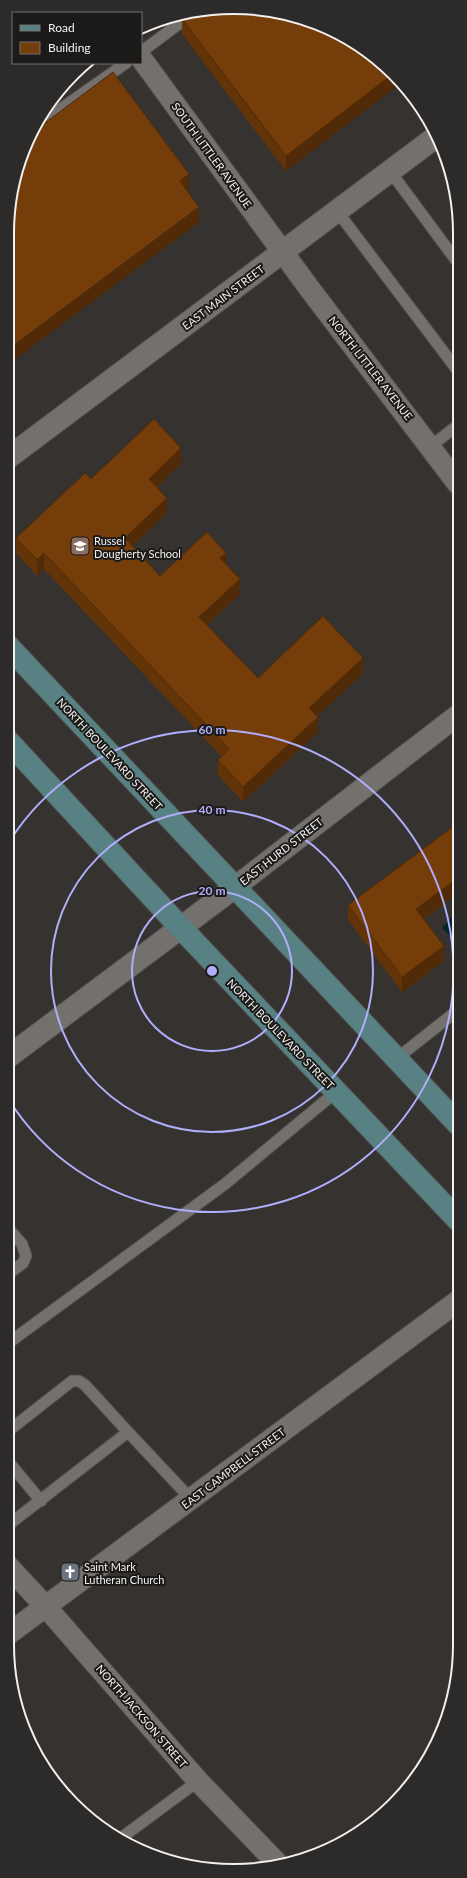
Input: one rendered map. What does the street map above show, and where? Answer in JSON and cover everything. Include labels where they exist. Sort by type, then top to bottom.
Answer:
[{"type":"main road","name":"NORTH BOULEVARD STREET","points":[[14,652],[453,1119]]},
{"type":"main road","name":"NORTH BOULEVARD STREET","points":[[14,754],[453,1215]]},
{"type":"street","name":"SOUTH LITTLER AVENUE","points":[[142,59],[283,252]]},
{"type":"street","name":"EAST MAIN STREET","points":[[14,453],[432,140]]},
{"type":"street","name":"NORTH LITTLER AVENUE","points":[[283,252],[453,477]]},
{"type":"street","name":"EAST HURD STREET","points":[[14,1052],[235,887],[453,719]]},
{"type":"street","name":"EAST CAMPBELL STREET","points":[[14,1630],[453,1305]]},
{"type":"street","name":"NORTH JACKSON STREET","points":[[14,1572],[198,1781],[274,1860]]},
{"type":"lane","points":[[142,51],[185,19]]},
{"type":"lane","points":[[46,119],[125,64]]},
{"type":"lane","points":[[390,171],[453,256]]},
{"type":"lane","points":[[337,211],[453,364]]},
{"type":"lane","points":[[431,446],[453,429]]},
{"type":"lane","points":[[396,1059],[453,1014]]},
{"type":"lane","points":[[14,1339],[226,1184],[336,1092]]},
{"type":"lane","points":[[14,1235],[22,1244],[26,1256],[23,1263],[14,1270]]},
{"type":"lane","points":[[14,1427],[72,1381],[79,1381],[85,1385],[191,1499]]},
{"type":"lane","points":[[14,1521],[128,1432]]},
{"type":"lane","points":[[14,1468],[41,1501]]},
{"type":"lane","points":[[125,1835],[198,1781]]},
{"type":"water","points":[[453,916],[453,938],[442,928]]},
{"type":"building","points":[[219,14],[248,14],[290,21],[343,43],[367,59],[388,77],[286,156],[183,20]]},
{"type":"building","points":[[113,72],[189,174],[180,181],[199,207],[14,345],[14,219],[21,177],[43,124]]},
{"type":"building","points":[[154,419],[181,448],[149,479],[167,498],[125,538],[160,576],[207,532],[226,553],[220,558],[240,579],[199,617],[258,678],[323,616],[363,658],[309,708],[318,717],[243,787],[218,760],[229,749],[44,553],[37,560],[16,538],[85,473],[91,479]]},
{"type":"building","points":[[453,827],[453,882],[416,909],[444,946],[402,977],[348,905]]},
{"type":"place","name":"Russel Dougherty School","points":[[80,546]]},
{"type":"place","name":"Saint Mark Lutheran Church","points":[[70,1572]]}]
